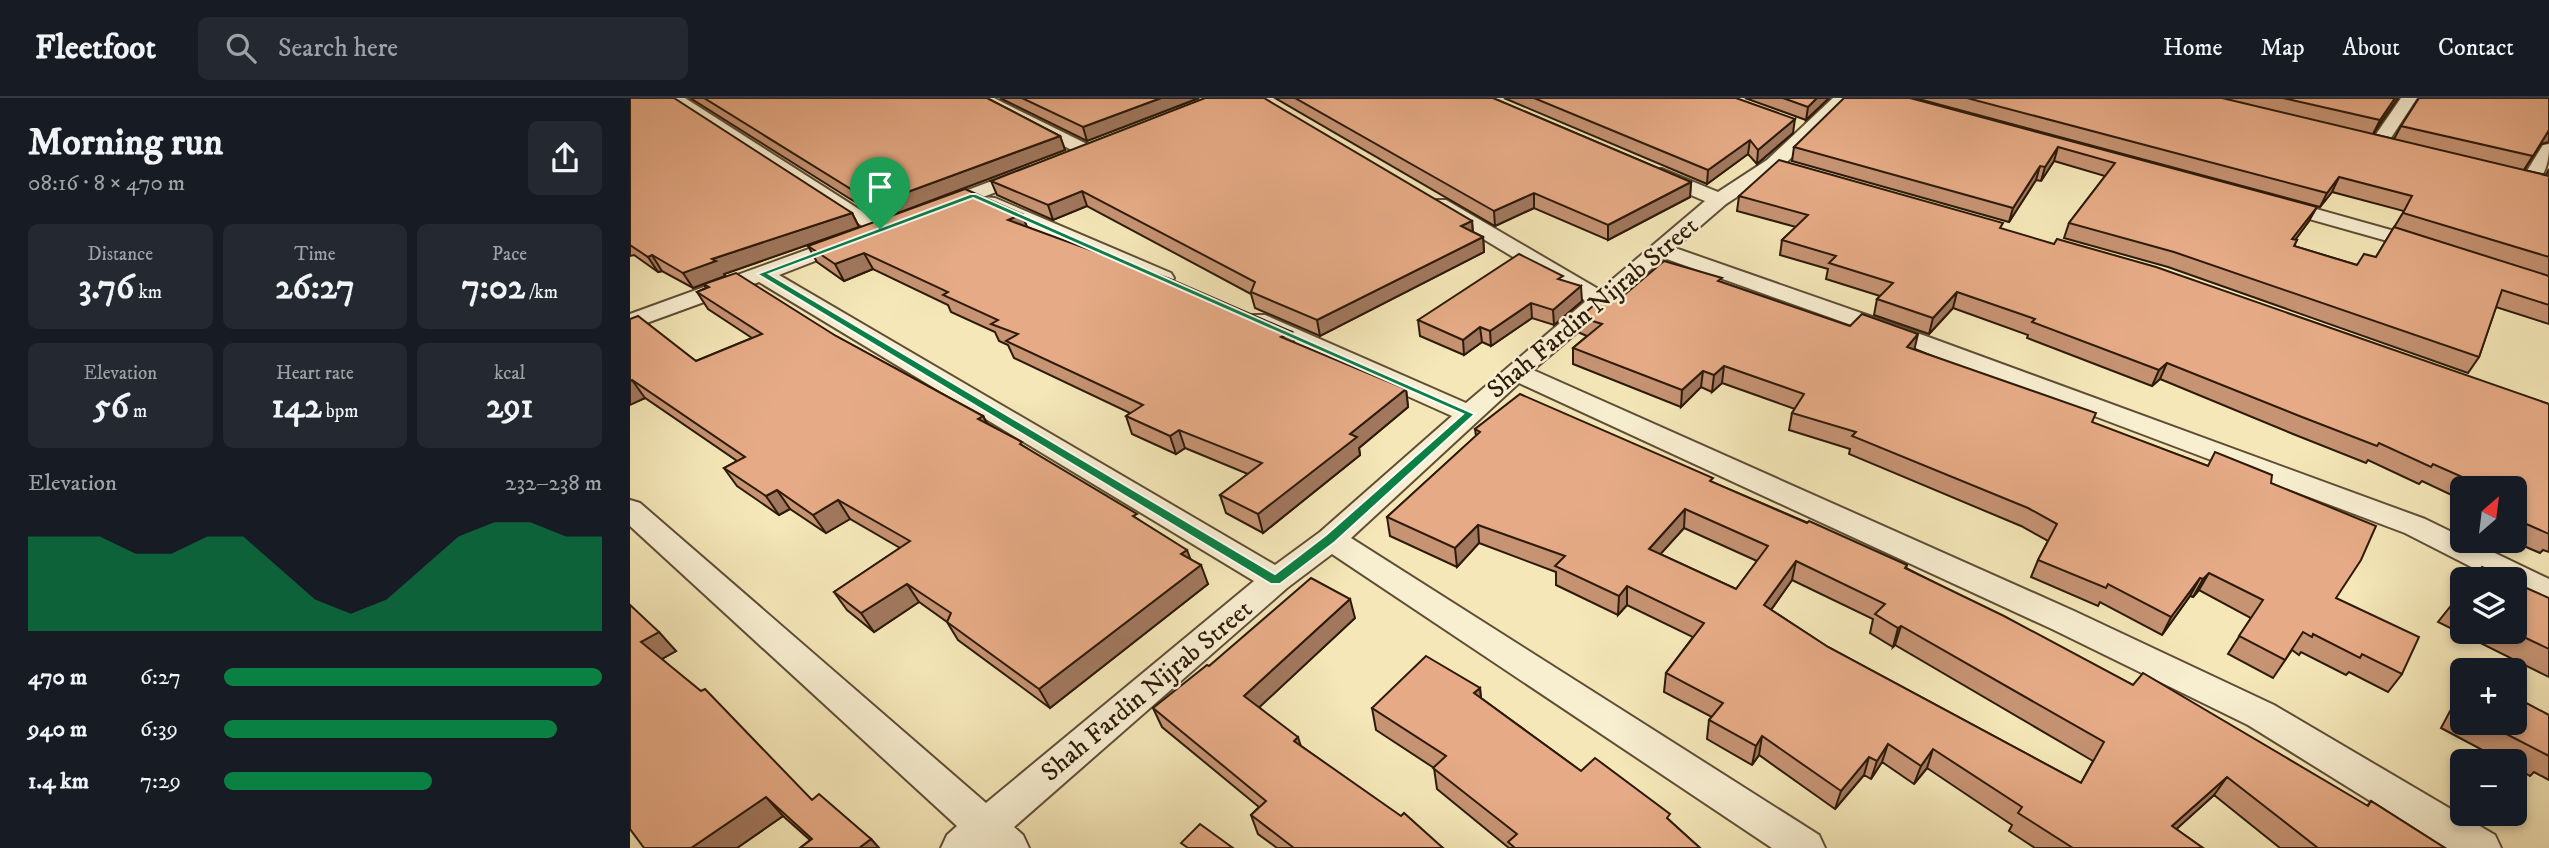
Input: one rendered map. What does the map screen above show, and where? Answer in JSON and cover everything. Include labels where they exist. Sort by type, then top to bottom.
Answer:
[{"type":"street","points":[[674,98],[880,229]]},
{"type":"street","points":[[981,98],[1087,151]]},
{"type":"street","name":"Shah Fardin Nijrab Street","points":[[985,841],[1276,580],[1331,538],[1516,372],[1719,200],[1788,168],[1803,127],[1843,98]]},
{"type":"street","points":[[2401,148],[2372,141],[2409,98]]},
{"type":"street","points":[[926,212],[1111,141]]},
{"type":"street","points":[[2533,180],[2549,149]]},
{"type":"street","points":[[1634,164],[1719,200]]},
{"type":"street","points":[[973,195],[1177,285]]},
{"type":"street","points":[[1425,196],[1603,301]]},
{"type":"street","points":[[2263,201],[2436,249]]},
{"type":"street","points":[[630,322],[903,220]]},
{"type":"street","points":[[1662,250],[1893,331],[2415,526],[2549,593]]},
{"type":"street","points":[[762,274],[1276,580]]},
{"type":"street","points":[[1241,313],[1470,414]]},
{"type":"street","points":[[1516,372],[2063,620],[2261,715],[2480,848]]},
{"type":"street","points":[[630,510],[985,841]]},
{"type":"street","points":[[1331,538],[1805,848]]},
{"type":"building","points":[[630,98],[674,98],[852,213],[712,259],[716,261],[683,273],[652,255],[648,257],[630,245]]},
{"type":"building","points":[[704,98],[987,98],[1060,136],[875,204]]},
{"type":"building","points":[[1022,98],[1161,98],[1083,127]]},
{"type":"building","points":[[1205,98],[1264,98],[1472,221],[1461,226],[1483,237],[1317,320],[1251,292],[1255,282],[1082,191],[1048,205],[991,181]]},
{"type":"building","points":[[1295,98],[1493,98],[1691,182],[1608,225],[1534,193],[1494,211]]},
{"type":"building","points":[[1534,98],[1736,98],[1795,119],[1758,150],[1750,140],[1708,170]]},
{"type":"building","points":[[1783,98],[1817,98],[1808,107]]},
{"type":"building","points":[[1844,98],[1910,98],[2317,207],[2292,239],[2297,240],[2294,246],[2357,265],[2364,254],[2376,257],[2394,227],[2549,276],[2549,305],[2502,290],[2479,357],[2174,252],[2069,223],[2115,163],[2058,147],[2045,167],[2040,166],[2013,208],[1794,147]]},
{"type":"building","points":[[1967,98],[2222,98],[2549,176],[2549,257],[2403,213],[2412,196],[2339,177],[2327,193]]},
{"type":"building","points":[[2283,98],[2395,98],[2380,120]]},
{"type":"building","points":[[2419,98],[2549,98],[2549,130],[2533,156],[2401,126]]},
{"type":"building","points":[[1779,160],[2003,223],[2000,228],[2054,244],[2057,239],[2156,267],[2549,404],[2549,534],[2527,524],[2527,476],[2460,476],[2433,464],[2431,467],[2379,443],[2377,446],[2167,363],[2159,370],[2032,322],[2035,319],[1957,292],[1933,318],[1877,299],[1893,283],[1829,263],[1836,256],[1782,240],[1808,215],[1739,196]]},
{"type":"building","points":[[965,189],[1022,214],[1008,220],[1170,279],[1292,332],[1281,337],[1406,389],[1350,434],[1357,437],[1258,514],[1220,495],[1262,463],[1179,430],[1170,436],[1126,416],[1143,405],[1006,341],[1018,334],[991,324],[998,320],[943,295],[948,292],[864,253],[835,264],[808,246]]},
{"type":"building","points":[[1519,254],[1563,276],[1558,279],[1581,286],[1553,310],[1531,303],[1490,331],[1480,327],[1463,340],[1418,320]]},
{"type":"building","points":[[1664,261],[1722,278],[1718,281],[1850,326],[1862,314],[1918,334],[1907,347],[2096,413],[2092,422],[2208,466],[2215,452],[2272,475],[2271,483],[2376,526],[2361,560],[2336,598],[2419,637],[2402,674],[2362,654],[2360,658],[2313,634],[2312,637],[2303,632],[2285,660],[2239,636],[2263,600],[2209,573],[2203,579],[2200,578],[2171,617],[2108,584],[2106,588],[2038,560],[2057,524],[2028,508],[1852,436],[1856,432],[1792,413],[1804,394],[1724,366],[1714,375],[1703,371],[1682,390],[1573,348],[1602,324],[1580,317],[1608,293],[1622,297]]},
{"type":"building","points":[[736,273],[836,336],[983,416],[978,419],[1022,442],[1020,444],[1137,514],[1133,516],[1187,550],[1181,554],[1201,565],[1039,689],[947,622],[951,613],[907,584],[861,613],[834,592],[910,541],[838,500],[813,515],[777,490],[766,496],[724,468],[745,457],[630,381],[630,319],[638,316],[696,361],[762,334],[697,292],[709,287],[704,284]]},
{"type":"building","points":[[1520,394],[1713,478],[1710,481],[1907,565],[1905,568],[2004,616],[2133,685],[2143,673],[2368,806],[2371,801],[2445,848],[2318,848],[2227,777],[2172,826],[2203,848],[2073,848],[2018,813],[2022,807],[1933,749],[1921,766],[1888,744],[1877,761],[1869,757],[1841,791],[1762,736],[1756,746],[1709,720],[1723,703],[1666,673],[1704,623],[1627,586],[1619,596],[1555,566],[1565,556],[1478,525],[1455,548],[1387,517],[1480,432],[1475,429]],"holes":[[[1685,509],[1768,546],[1736,589],[1649,549]],[[1796,561],[1885,604],[1875,614],[1898,628],[1901,626],[2104,742],[2081,783],[1828,647],[1764,605]]]},
{"type":"building","points":[[1311,578],[1350,599],[1244,696],[1298,737],[1294,741],[1401,816],[1404,813],[1443,848],[1294,848],[1251,815],[1266,801],[1153,708],[1209,666]]},
{"type":"building","points":[[2527,588],[2549,598],[2549,649],[2527,639]]},
{"type":"building","points":[[630,605],[659,632],[641,642],[701,691],[705,689],[812,800],[819,794],[871,839],[859,848],[800,848],[812,839],[766,797],[691,848],[644,848],[630,829]]},
{"type":"building","points":[[1426,656],[1480,688],[1474,693],[1581,771],[1595,758],[1670,814],[1667,818],[1700,848],[1515,848],[1508,842],[1517,834],[1433,768],[1446,756],[1372,708]]},
{"type":"building","points":[[2527,703],[2549,715],[2549,756],[2508,735],[2527,735]]},
{"type":"building","points":[[1200,824],[1233,848],[1188,848],[1181,843]]},
{"type":"route","points":[[973,195],[1470,414],[1331,538],[1276,580],[762,274],[880,229],[973,195]]}]
